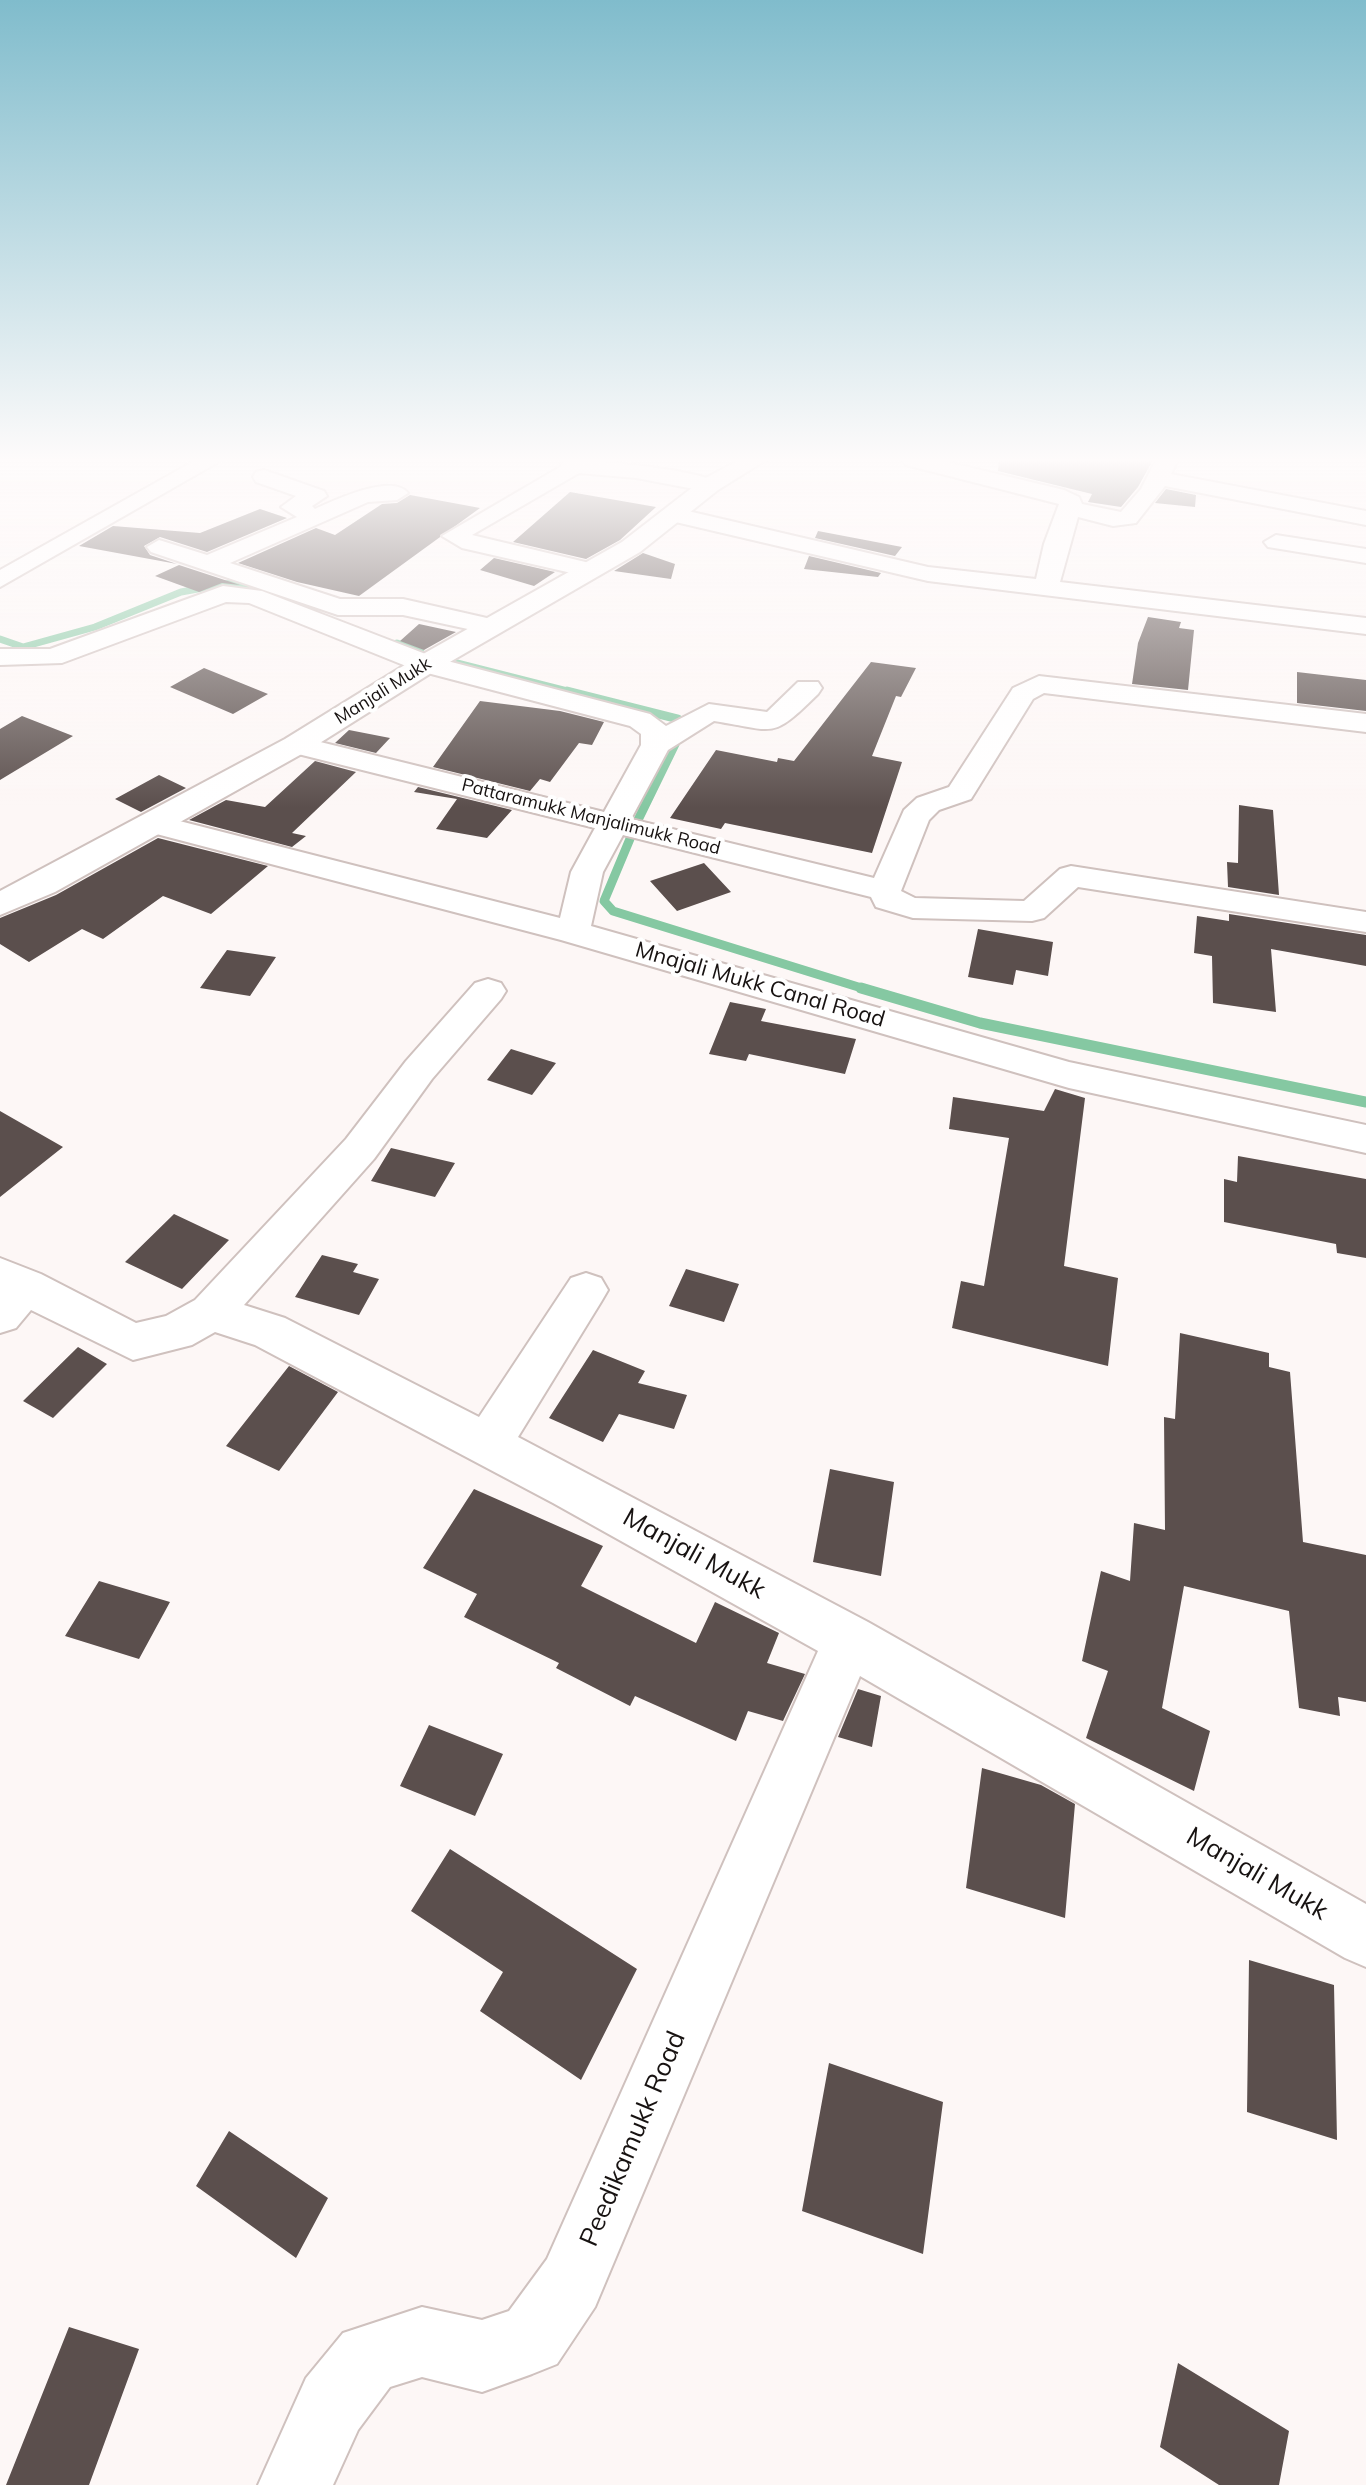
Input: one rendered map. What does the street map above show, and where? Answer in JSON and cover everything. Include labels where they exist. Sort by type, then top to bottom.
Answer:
[{"type":"street","points":[[243,576],[338,607],[403,607],[491,626]]},
{"type":"street","name":"Manjali Mukk","points":[[0,904],[156,824],[296,745],[426,664],[579,576]]},
{"type":"street","points":[[946,576],[1366,626]]},
{"type":"street","points":[[1047,587],[1049,576]]},
{"type":"street","points":[[0,657],[9,660],[53,657],[223,594],[253,596],[426,664],[640,720],[655,731],[656,745]]},
{"type":"street","points":[[885,891],[915,817],[928,804],[960,793],[1023,694],[1039,684],[1366,723]]},
{"type":"street","points":[[573,932],[587,872],[656,745],[709,712],[773,722],[808,688]]},
{"type":"street","name":"Pattaramukk Manjalimukk Road","points":[[296,745],[885,891],[888,900],[913,908],[1032,911],[1071,876],[1366,922]]},
{"type":"street","name":"Mnajali Mukk Canal Road","points":[[156,824],[573,932],[1069,1075],[1366,1139]]},
{"type":"street","points":[[9,1292],[133,1342],[176,1332],[211,1313],[360,1149],[419,1070],[488,991]]},
{"type":"street","points":[[489,1441],[586,1290]]},
{"type":"street","name":"Manjali Mukk","points":[[211,1313],[269,1331],[489,1441],[849,1640],[1366,1937]]},
{"type":"street","name":"Peedikamukk Road","points":[[295,2485],[332,2404],[368,2358],[422,2342],[482,2356],[532,2339],[571,2283],[849,1640]]},
{"type":"building","points":[[155,576],[212,576],[240,585],[222,583],[199,592]]},
{"type":"building","points":[[278,576],[387,576],[359,596]]},
{"type":"building","points":[[500,576],[549,576],[534,586]]},
{"type":"building","points":[[1148,617],[1181,622],[1179,628],[1194,630],[1188,690],[1132,684],[1138,643]]},
{"type":"building","points":[[419,624],[456,632],[424,650],[400,641]]},
{"type":"building","points":[[871,662],[916,668],[901,697],[896,696],[872,756],[902,762],[872,853],[725,823],[721,829],[670,818],[716,750],[777,762],[778,758],[794,761]]},
{"type":"building","points":[[204,668],[268,694],[233,714],[170,687]]},
{"type":"building","points":[[1297,672],[1366,680],[1366,711],[1297,703]]},
{"type":"building","points":[[480,701],[560,711],[604,722],[592,745],[579,743],[550,782],[540,779],[530,791],[433,767]]},
{"type":"building","points":[[22,716],[73,736],[0,780],[0,729]]},
{"type":"building","points":[[349,730],[390,738],[376,753],[335,743]]},
{"type":"building","points":[[315,761],[356,772],[292,833],[306,836],[292,847],[189,820],[226,800],[265,807]]},
{"type":"building","points":[[159,775],[186,788],[141,812],[115,799]]},
{"type":"building","points":[[418,787],[512,810],[487,838],[436,829],[457,799],[414,792]]},
{"type":"building","points":[[1239,805],[1273,810],[1279,895],[1228,887],[1227,862],[1238,863]]},
{"type":"building","points":[[158,838],[268,866],[211,914],[163,896],[103,939],[82,929],[29,962],[0,944],[0,918],[56,895]]},
{"type":"building","points":[[704,863],[731,892],[677,911],[650,881]]},
{"type":"building","points":[[1229,914],[1366,935],[1366,966],[1271,949],[1276,1012],[1213,1003],[1212,956],[1194,953],[1197,916],[1229,921]]},
{"type":"building","points":[[978,929],[1053,942],[1048,976],[1016,970],[1013,985],[968,977]]},
{"type":"building","points":[[227,950],[276,957],[250,996],[200,988]]},
{"type":"building","points":[[730,1002],[766,1009],[761,1021],[856,1039],[845,1074],[749,1054],[746,1061],[709,1054]]},
{"type":"building","points":[[511,1049],[556,1063],[532,1095],[487,1080]]},
{"type":"building","points":[[1055,1089],[1085,1098],[1064,1266],[1118,1278],[1108,1366],[952,1328],[961,1281],[984,1286],[1009,1138],[949,1129],[953,1097],[1044,1111]]},
{"type":"building","points":[[0,1111],[63,1147],[0,1197]]},
{"type":"building","points":[[391,1148],[455,1163],[435,1197],[371,1181]]},
{"type":"building","points":[[1238,1156],[1366,1179],[1366,1258],[1337,1253],[1336,1244],[1224,1222],[1224,1179],[1237,1182]]},
{"type":"building","points":[[174,1214],[229,1240],[182,1289],[125,1262]]},
{"type":"building","points":[[322,1255],[358,1264],[353,1272],[379,1279],[359,1315],[295,1297]]},
{"type":"building","points":[[686,1269],[739,1284],[724,1322],[669,1306]]},
{"type":"building","points":[[1180,1333],[1269,1353],[1269,1367],[1290,1372],[1303,1542],[1366,1555],[1366,1702],[1338,1697],[1340,1716],[1299,1708],[1289,1611],[1184,1586],[1162,1708],[1210,1731],[1194,1791],[1086,1738],[1108,1671],[1082,1661],[1101,1571],[1130,1581],[1134,1523],[1165,1530],[1164,1417],[1175,1419]]},
{"type":"building","points":[[78,1347],[107,1364],[53,1418],[23,1401]]},
{"type":"building","points":[[593,1350],[645,1371],[638,1383],[687,1395],[674,1429],[619,1414],[603,1442],[549,1418]]},
{"type":"building","points":[[289,1366],[338,1392],[279,1471],[226,1446]]},
{"type":"building","points":[[830,1469],[894,1482],[881,1576],[813,1562]]},
{"type":"building","points":[[474,1489],[603,1546],[581,1586],[696,1643],[715,1602],[779,1633],[767,1663],[805,1674],[783,1721],[748,1711],[736,1741],[635,1696],[630,1706],[556,1668],[559,1663],[464,1617],[477,1594],[423,1568]]},
{"type":"building","points":[[99,1581],[170,1602],[139,1659],[65,1636]]},
{"type":"building","points":[[858,1689],[881,1696],[872,1747],[838,1737]]},
{"type":"building","points":[[429,1725],[503,1754],[475,1816],[400,1786]]},
{"type":"building","points":[[982,1768],[1041,1785],[1075,1804],[1065,1918],[966,1888]]},
{"type":"building","points":[[450,1849],[637,1969],[581,2080],[480,2011],[503,1972],[411,1911]]},
{"type":"building","points":[[1249,1960],[1334,1985],[1337,2140],[1247,2112]]},
{"type":"building","points":[[829,2063],[943,2102],[923,2254],[802,2211]]},
{"type":"building","points":[[229,2131],[328,2198],[296,2258],[196,2186]]},
{"type":"building","points":[[69,2327],[139,2349],[89,2485],[6,2485]]},
{"type":"building","points":[[1178,2363],[1289,2431],[1279,2485],[1219,2485],[1160,2447]]},
{"type":"waterway","points":[[0,639],[23,647],[95,627],[181,592],[231,583],[263,594]]},
{"type":"waterway","points":[[397,643],[421,652]]},
{"type":"waterway","points":[[453,662],[575,693]]},
{"type":"waterway","points":[[567,691],[678,719],[676,727]]},
{"type":"waterway","points":[[637,822],[677,740]]},
{"type":"waterway","points":[[632,834],[604,901],[613,911],[868,990]]},
{"type":"waterway","points":[[861,988],[980,1023],[1366,1102]]}]
